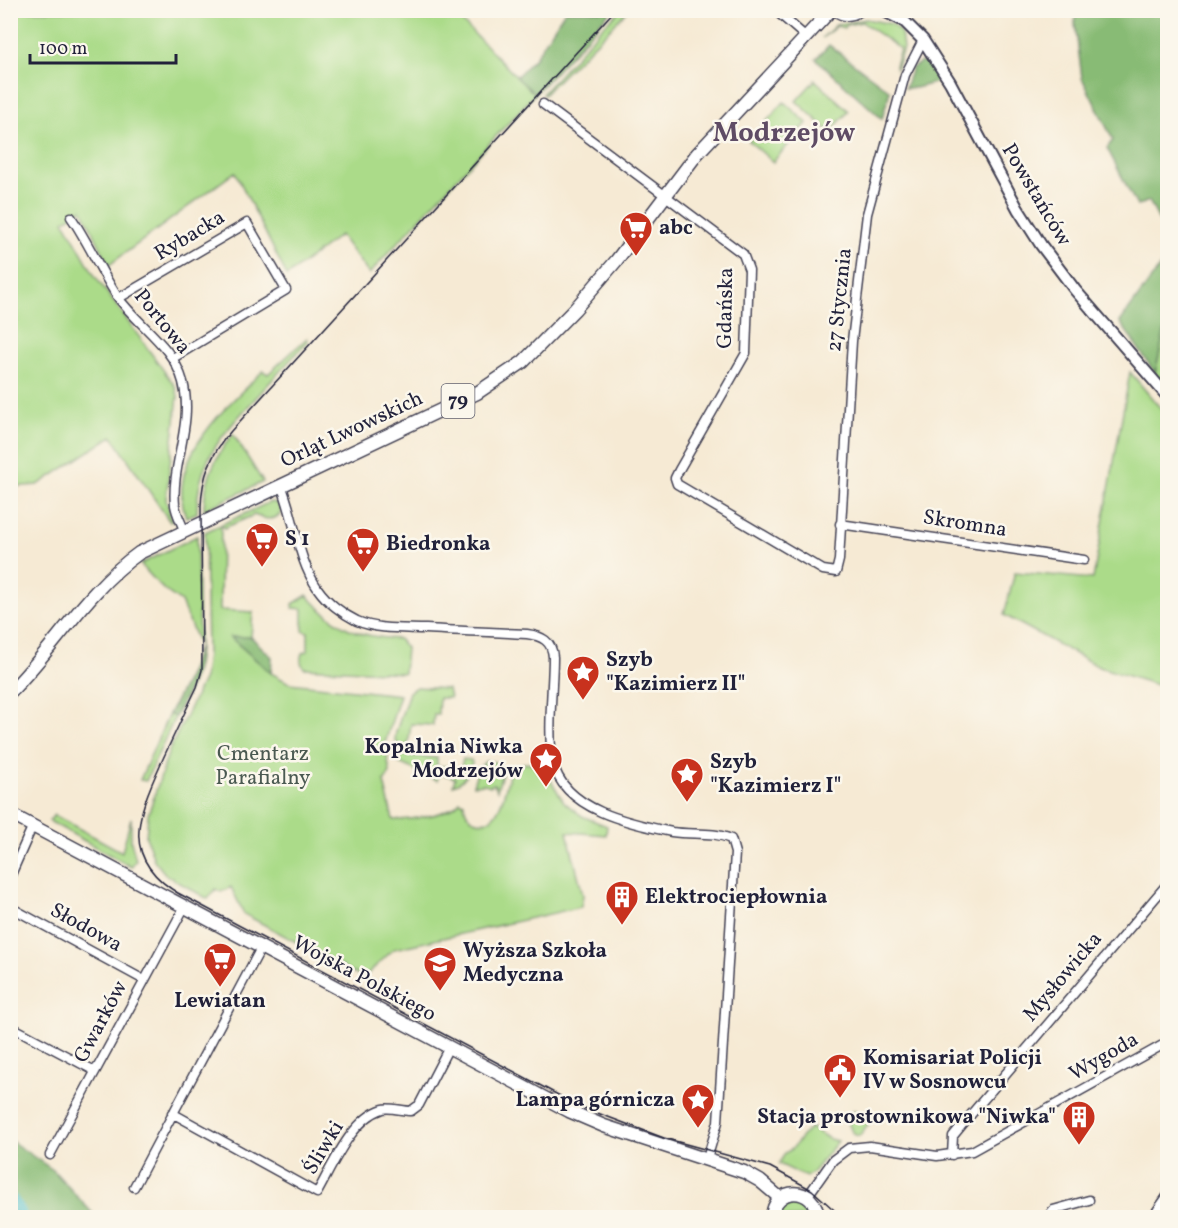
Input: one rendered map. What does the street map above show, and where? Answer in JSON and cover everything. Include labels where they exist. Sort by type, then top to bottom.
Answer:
[{"type":"main road","name":"Orląt Lwowskich","points":[[10,692],[30,672],[91,595],[107,578],[139,553],[477,393],[512,370],[548,337],[597,284],[697,154],[831,10]]},
{"type":"main road","points":[[836,10],[844,14],[859,10]]},
{"type":"main road","name":"Wojska Polskiego","points":[[10,814],[587,1119],[751,1176],[780,1198]]},
{"type":"main road","points":[[772,1218],[775,1204],[780,1198],[791,1193],[807,1197],[815,1205],[818,1218]]},
{"type":"street","points":[[775,10],[806,38]]},
{"type":"street","name":"Powstańców","points":[[882,10],[904,21],[923,40],[950,82],[1018,209],[1041,245],[1075,290],[1167,397]]},
{"type":"street","name":"27 Stycznia","points":[[836,572],[839,560],[852,341],[867,214],[905,75],[923,40]]},
{"type":"street","name":"Gdańska","points":[[543,104],[743,254],[749,270],[746,353],[675,478],[677,484],[823,570],[836,572]]},
{"type":"street","name":"Portowa","points":[[71,217],[119,298],[173,358],[183,382],[186,403],[175,506],[184,530]]},
{"type":"street","name":"Rybacka","points":[[119,298],[247,223],[286,290],[173,358]]},
{"type":"street","points":[[281,485],[288,501],[308,571],[318,589],[336,607],[358,621],[382,627],[527,634],[540,636],[546,640],[553,651],[553,763],[567,790],[574,797],[583,804],[613,816],[659,829],[718,834],[731,839],[735,853],[718,1122],[707,1159]]},
{"type":"street","name":"Skromna","points":[[840,524],[1084,560]]},
{"type":"street","points":[[10,877],[33,825]]},
{"type":"street","name":"Mysłowicka","points":[[952,1155],[953,1136],[1167,883]]},
{"type":"street","name":"Gwarków","points":[[50,1155],[185,906]]},
{"type":"street","name":"Słodowa","points":[[10,907],[144,980]]},
{"type":"street","points":[[134,1187],[262,946]]},
{"type":"street","points":[[10,1026],[95,1071]]},
{"type":"street","name":"Wygoda","points":[[807,1197],[833,1160],[849,1148],[870,1146],[924,1155],[952,1155],[972,1151],[1167,1042]]},
{"type":"street","name":"Śliwki","points":[[172,1113],[317,1193],[349,1137],[361,1122],[384,1108],[411,1112],[419,1105],[449,1047]]},
{"type":"street","points":[[1152,1218],[1167,1195]]},
{"type":"street","points":[[1047,1218],[1053,1210],[1089,1200]]},
{"type":"green space","points":[[11,11],[447,11],[452,12],[535,94],[369,274],[340,235],[287,276],[235,172],[109,265],[82,209],[64,221],[95,276],[175,386],[178,396],[166,499],[172,521],[170,522],[112,436],[38,485],[11,487]]},
{"type":"green space","points":[[565,11],[611,11],[535,94],[516,77],[534,59]]},
{"type":"green space","points":[[620,11],[627,11],[544,95],[543,93],[604,25]]},
{"type":"green space","points":[[1076,11],[1167,11],[1167,236],[1149,201],[1137,206],[1107,148],[1113,140],[1082,78],[1075,24]]},
{"type":"green space","points":[[866,19],[892,24],[901,33],[903,48],[896,69],[900,49],[862,22],[846,25],[844,28],[837,26],[822,38],[836,25]]},
{"type":"green space","points":[[829,45],[890,91],[882,119],[816,59]]},
{"type":"green space","points":[[921,62],[932,65],[942,81],[915,88],[905,88],[912,68]]},
{"type":"green space","points":[[815,80],[849,111],[830,132],[796,101]]},
{"type":"green space","points":[[784,102],[807,123],[773,162],[749,141]]},
{"type":"green space","points":[[1167,257],[1167,320],[1155,373],[1120,322]]},
{"type":"green space","points":[[1167,320],[1167,385],[1155,373]]},
{"type":"green space","points":[[307,338],[308,341],[221,438],[201,478],[197,513],[186,517],[182,496],[184,475],[191,455],[203,436],[232,401],[263,371],[268,374]]},
{"type":"green space","points":[[1130,372],[1167,416],[1167,688],[1099,667],[1004,615],[1015,572],[1093,579]]},
{"type":"green space","points":[[233,434],[263,482],[204,510],[208,479],[221,451]]},
{"type":"green space","name":"Cmentarz Parafialny","points":[[270,502],[277,503],[281,509],[280,515],[267,519],[254,515],[224,528],[221,525],[220,610],[253,612],[251,637],[231,638],[271,673],[289,683],[400,695],[385,743],[390,773],[384,782],[393,820],[419,818],[439,813],[455,806],[460,801],[464,803],[469,817],[477,821],[485,821],[491,818],[501,804],[510,771],[516,765],[524,763],[542,766],[564,802],[582,816],[607,826],[606,835],[567,832],[583,895],[581,907],[394,949],[363,978],[244,914],[231,887],[221,892],[215,889],[208,899],[166,875],[154,860],[146,837],[148,815],[169,751],[204,678],[207,654],[205,532]]},
{"type":"green space","points":[[197,536],[199,645],[181,602],[163,589],[140,564]]},
{"type":"green space","points":[[307,595],[328,615],[348,628],[371,636],[399,639],[406,648],[404,673],[304,668],[301,657],[302,653],[308,651],[308,632],[303,631],[303,609],[293,608],[293,604]]},
{"type":"green space","points":[[230,637],[251,637],[272,657],[271,673]]},
{"type":"green space","points":[[199,645],[195,673],[175,717],[169,714],[190,673]]},
{"type":"green space","points":[[416,687],[448,689],[450,698],[439,698],[438,714],[434,714],[433,725],[411,724],[408,746],[400,747],[395,740],[396,732],[409,692]]},
{"type":"green space","points":[[169,714],[175,717],[146,781],[140,780]]},
{"type":"green space","points":[[398,754],[437,758],[437,766],[461,767],[463,759],[471,760],[472,763],[463,779],[453,785],[455,778],[440,773],[437,780],[399,763],[395,757]]},
{"type":"green space","points":[[486,761],[495,762],[502,768],[497,790],[494,784],[490,786],[473,785],[478,769]]},
{"type":"green space","points":[[54,815],[122,852],[131,818],[131,841],[136,860],[131,867],[49,821]]},
{"type":"green space","points":[[854,1110],[871,1121],[859,1136],[853,1134],[846,1118]]},
{"type":"green space","points":[[810,1127],[829,1139],[838,1141],[813,1172],[806,1177],[779,1164],[785,1153],[792,1149]]},
{"type":"green space","points":[[11,1141],[53,1170],[96,1217],[11,1217]]},
{"type":"green space","points":[[793,1200],[807,1205],[810,1217],[779,1218],[783,1206]]},
{"type":"waterway","points":[[10,1202],[19,1218]]},
{"type":"tram line","points":[[181,895],[161,881],[148,867],[141,851],[140,819],[152,782],[197,687],[202,670],[201,506],[203,485],[213,457],[231,431],[615,10]]},
{"type":"tram line","points":[[176,892],[579,1106],[664,1138],[770,1167],[812,1190],[843,1218]]},
{"type":"place","name":"abc","points":[[636,257]]},
{"type":"place","name":"S 1","points":[[262,568]]},
{"type":"place","name":"Biedronka","points":[[363,573]]},
{"type":"place","name":"Szyb \"Kazimierz II\"","points":[[583,701]]},
{"type":"place","name":"Kopalnia Niwka Modrzejów","points":[[546,788]]},
{"type":"place","name":"Szyb \"Kazimierz I\"","points":[[687,803]]},
{"type":"place","name":"Elektrociepłownia","points":[[622,926]]},
{"type":"place","name":"Lewiatan","points":[[220,988]]},
{"type":"place","name":"Wyższa Szkoła Medyczna","points":[[440,992]]},
{"type":"place","name":"Komisariat Policji IV w Sosnowcu","points":[[840,1099]]},
{"type":"place","name":"Lampa górnicza","points":[[698,1129]]},
{"type":"place","name":"Stacja prostownikowa \"Niwka\"","points":[[1079,1146]]},
{"type":"district","name":"Modrzejów","points":[[784,134]]}]
